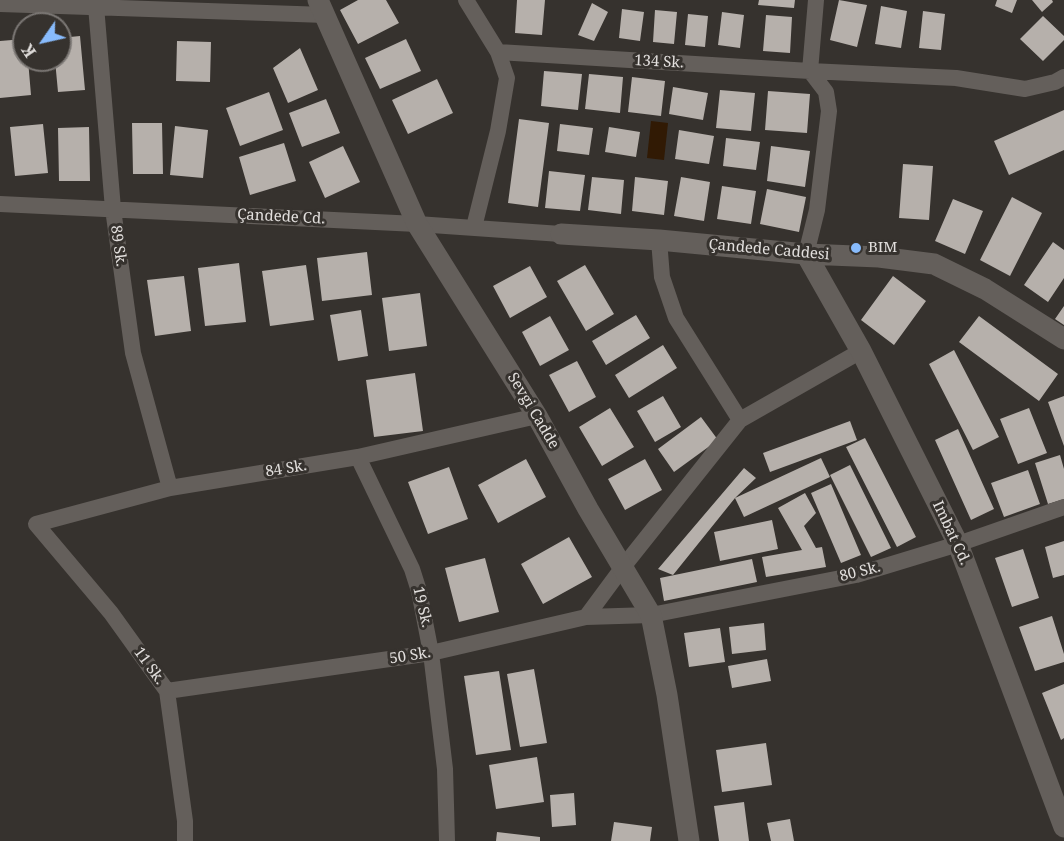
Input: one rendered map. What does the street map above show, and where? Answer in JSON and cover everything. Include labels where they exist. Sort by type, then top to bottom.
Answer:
[{"type":"street","points":[[466,0],[498,52],[507,78],[498,131],[474,227]]},
{"type":"street","points":[[806,254],[817,210],[829,111],[826,92],[810,71],[816,0]]},
{"type":"street","points":[[0,4],[94,3],[322,7]]},
{"type":"street","name":"89 Sk.","points":[[94,3],[113,209],[133,352],[170,488]]},
{"type":"street","name":"Sevgi Cadde","points":[[322,7],[417,224],[537,416],[588,509],[651,615],[667,695],[688,841]]},
{"type":"street","name":"134 Sk.","points":[[498,52],[956,78],[1025,89],[1055,82],[1064,77]]},
{"type":"street","name":"Çandede Cd.","points":[[0,204],[474,227],[561,234]]},
{"type":"street","name":"Çandede Caddesi","points":[[561,234],[659,240],[806,254],[879,257],[934,264],[985,289],[1064,339]]},
{"type":"street","points":[[659,240],[662,277],[676,318],[740,420]]},
{"type":"street","name":"Imbat Cd.","points":[[806,254],[861,351],[958,544],[1064,827]]},
{"type":"street","points":[[586,617],[740,420],[861,351]]},
{"type":"street","name":"84 Sk.","points":[[36,524],[170,488],[358,457],[537,416]]},
{"type":"street","name":"19 Sk.","points":[[358,457],[411,569],[419,591],[431,653],[444,769],[447,841]]},
{"type":"street","name":"80 Sk.","points":[[651,615],[856,575],[958,544],[1064,507]]},
{"type":"street","name":"11 Sk.","points":[[36,524],[111,613],[167,691],[185,821],[185,841]]},
{"type":"street","name":"50 Sk.","points":[[167,691],[431,653],[586,617],[651,615]]},
{"type":"street","points":[[1055,841],[1064,838]]},
{"type":"shaded area","points":[[651,121],[668,123],[664,160],[647,158]]},
{"type":"building","points":[[358,0],[386,0],[399,23],[358,44],[340,10]]},
{"type":"building","points":[[517,0],[545,0],[542,35],[515,33]]},
{"type":"building","points":[[759,0],[795,0],[794,8],[758,5]]},
{"type":"building","points":[[839,0],[867,5],[857,47],[830,40]]},
{"type":"building","points":[[997,0],[1017,0],[1012,13],[995,6]]},
{"type":"building","points":[[1032,0],[1052,0],[1053,2],[1042,12]]},
{"type":"building","points":[[592,3],[608,12],[594,41],[578,35]]},
{"type":"building","points":[[881,6],[907,11],[901,48],[875,44]]},
{"type":"building","points":[[622,9],[644,12],[640,41],[619,38]]},
{"type":"building","points":[[655,10],[677,12],[674,44],[653,42]]},
{"type":"building","points":[[923,11],[945,14],[941,50],[919,48]]},
{"type":"building","points":[[722,12],[744,15],[740,48],[718,45]]},
{"type":"building","points":[[688,14],[708,16],[705,47],[685,45]]},
{"type":"building","points":[[766,15],[792,17],[790,53],[763,51]]},
{"type":"building","points":[[1043,16],[1064,36],[1064,40],[1043,61],[1020,39]]},
{"type":"building","points":[[80,36],[85,90],[58,92],[56,72],[72,72],[72,37]]},
{"type":"building","points":[[406,39],[421,71],[380,89],[365,58]]},
{"type":"building","points":[[12,40],[12,72],[29,72],[31,95],[0,98],[0,41]]},
{"type":"building","points":[[177,41],[211,42],[210,82],[176,81]]},
{"type":"building","points":[[300,48],[318,90],[288,103],[273,68]]},
{"type":"building","points":[[544,71],[582,74],[578,110],[541,106]]},
{"type":"building","points":[[589,74],[623,77],[620,113],[585,109]]},
{"type":"building","points":[[632,77],[665,81],[661,116],[628,112]]},
{"type":"building","points":[[437,79],[453,113],[408,134],[392,100]]},
{"type":"building","points":[[673,87],[708,93],[703,120],[669,114]]},
{"type":"building","points":[[720,90],[755,93],[751,131],[716,128]]},
{"type":"building","points":[[768,91],[810,94],[807,133],[765,130]]},
{"type":"building","points":[[269,92],[283,130],[240,146],[226,108]]},
{"type":"building","points":[[326,99],[340,133],[302,147],[289,113]]},
{"type":"building","points":[[1064,110],[1064,150],[1009,175],[994,141]]},
{"type":"building","points":[[519,119],[549,123],[538,207],[508,203]]},
{"type":"building","points":[[132,123],[162,123],[163,174],[133,174]]},
{"type":"building","points":[[43,124],[48,173],[15,176],[10,127]]},
{"type":"building","points":[[560,124],[593,128],[589,155],[557,151]]},
{"type":"building","points":[[175,126],[208,130],[203,178],[170,175]]},
{"type":"building","points":[[89,127],[90,181],[59,181],[58,128]]},
{"type":"building","points":[[609,127],[640,132],[636,157],[605,152]]},
{"type":"building","points":[[679,130],[714,136],[709,164],[675,159]]},
{"type":"building","points":[[726,138],[760,142],[756,170],[723,166]]},
{"type":"building","points":[[284,143],[296,181],[250,195],[239,157]]},
{"type":"building","points":[[343,146],[360,182],[325,198],[309,162]]},
{"type":"building","points":[[771,146],[810,151],[805,187],[767,181]]},
{"type":"building","points":[[903,164],[933,166],[929,220],[899,218]]},
{"type":"building","points":[[549,171],[585,175],[580,211],[545,208]]},
{"type":"building","points":[[592,177],[624,180],[621,214],[588,210]]},
{"type":"building","points":[[635,177],[668,181],[664,215],[632,211]]},
{"type":"building","points":[[681,177],[710,182],[704,221],[674,216]]},
{"type":"building","points":[[722,186],[756,191],[751,224],[717,219]]},
{"type":"building","points":[[767,189],[806,197],[799,232],[760,224]]},
{"type":"building","points":[[1012,197],[1042,213],[1010,276],[980,260]]},
{"type":"building","points":[[953,199],[983,211],[965,254],[935,241]]},
{"type":"building","points":[[1053,242],[1064,250],[1064,278],[1048,302],[1024,285]]},
{"type":"building","points":[[367,252],[372,295],[322,301],[317,258]]},
{"type":"building","points":[[239,263],[246,322],[205,326],[198,268]]},
{"type":"building","points":[[306,265],[314,320],[270,326],[262,271]]},
{"type":"building","points":[[585,265],[614,314],[586,331],[557,281]]},
{"type":"building","points":[[530,266],[547,297],[510,318],[493,286]]},
{"type":"building","points":[[184,276],[191,331],[155,336],[147,280]]},
{"type":"building","points":[[893,276],[926,301],[894,345],[861,320]]},
{"type":"building","points":[[420,293],[427,346],[389,351],[382,298]]},
{"type":"building","points":[[1064,306],[1064,325],[1055,319]]},
{"type":"building","points":[[361,310],[368,356],[338,361],[330,315]]},
{"type":"building","points":[[636,315],[650,338],[606,365],[592,341]]},
{"type":"building","points":[[550,316],[569,350],[540,366],[522,332]]},
{"type":"building","points":[[979,316],[1058,374],[1039,401],[959,342]]},
{"type":"building","points":[[663,345],[677,368],[629,398],[615,375]]},
{"type":"building","points":[[954,350],[999,437],[973,450],[929,364]]},
{"type":"building","points":[[577,361],[596,397],[569,412],[549,375]]},
{"type":"building","points":[[415,373],[423,431],[374,437],[366,380]]},
{"type":"building","points":[[663,396],[681,427],[655,442],[637,411]]},
{"type":"building","points":[[1064,396],[1064,446],[1048,402]]},
{"type":"building","points":[[610,408],[634,447],[602,466],[579,427]]},
{"type":"building","points":[[1029,408],[1047,453],[1018,464],[1000,419]]},
{"type":"building","points":[[701,417],[718,440],[674,472],[658,449]]},
{"type":"building","points":[[850,421],[857,440],[770,472],[763,453]]},
{"type":"building","points":[[958,429],[994,509],[971,520],[935,440]]},
{"type":"building","points":[[865,438],[916,537],[897,547],[846,447]]},
{"type":"building","points":[[1060,455],[1064,469],[1064,499],[1048,504],[1035,463]]},
{"type":"building","points":[[821,458],[830,477],[744,517],[735,498]]},
{"type":"building","points":[[526,459],[546,497],[498,523],[478,485]]},
{"type":"building","points":[[645,459],[662,490],[625,510],[608,479]]},
{"type":"building","points":[[850,465],[891,548],[871,557],[830,475]]},
{"type":"building","points":[[449,467],[468,519],[428,534],[408,482]]},
{"type":"building","points":[[744,468],[756,478],[735,498],[673,575],[658,569]]},
{"type":"building","points":[[1028,470],[1040,504],[1004,517],[991,483]]},
{"type":"building","points":[[831,484],[861,555],[841,563],[811,493]]},
{"type":"building","points":[[805,493],[816,513],[804,526],[816,548],[822,547],[826,567],[766,577],[762,557],[802,550],[778,508]]},
{"type":"building","points":[[772,520],[778,549],[720,561],[714,532]]},
{"type":"building","points":[[569,537],[592,577],[543,604],[521,564]]},
{"type":"building","points":[[1064,541],[1064,575],[1053,578],[1045,547]]},
{"type":"building","points":[[1023,549],[1039,598],[1012,607],[995,558]]},
{"type":"building","points":[[485,558],[499,612],[459,622],[445,568]]},
{"type":"building","points":[[752,559],[757,582],[664,601],[660,578]]},
{"type":"building","points":[[1052,616],[1064,654],[1064,662],[1035,671],[1019,627]]},
{"type":"building","points":[[764,623],[766,650],[732,654],[729,627]]},
{"type":"building","points":[[720,628],[725,662],[689,667],[684,633]]},
{"type":"building","points":[[767,659],[771,681],[732,688],[728,666]]},
{"type":"building","points":[[534,669],[547,743],[520,747],[507,674]]},
{"type":"building","points":[[499,671],[511,750],[476,755],[464,676]]},
{"type":"building","points":[[1064,684],[1064,738],[1061,740],[1042,693]]},
{"type":"building","points":[[766,743],[772,785],[722,792],[716,750]]},
{"type":"building","points":[[537,757],[544,802],[496,809],[489,765]]},
{"type":"building","points":[[574,793],[576,825],[552,827],[550,795]]},
{"type":"building","points":[[744,802],[749,841],[719,841],[714,806]]},
{"type":"building","points":[[790,819],[794,841],[771,841],[767,823]]},
{"type":"building","points":[[614,822],[652,827],[650,841],[611,841]]},
{"type":"building","points":[[497,832],[540,837],[540,841],[496,841]]},
{"type":"place","name":"BIM","points":[[856,248]]}]
